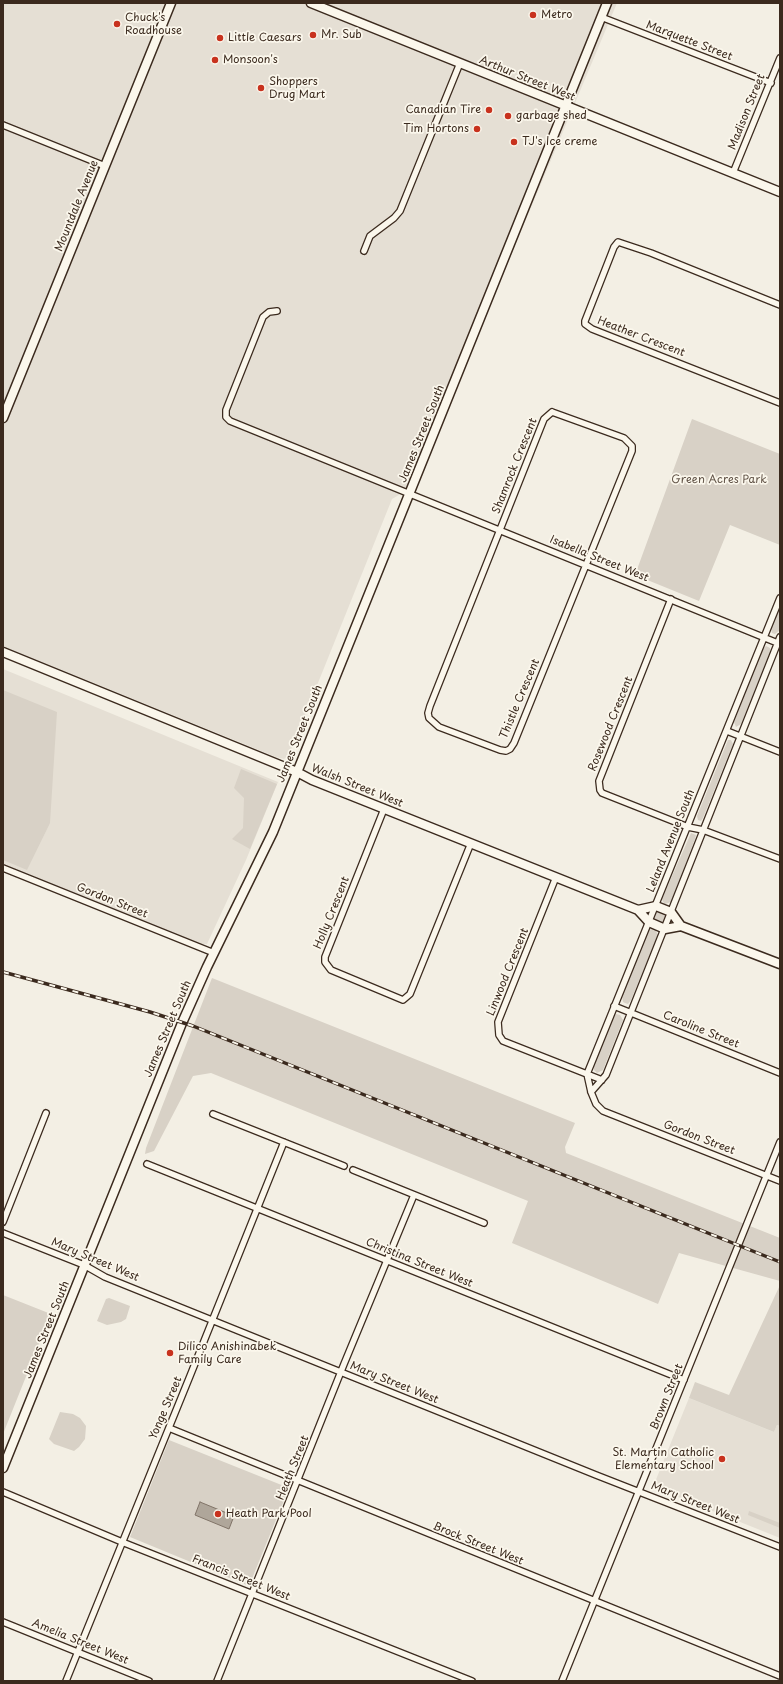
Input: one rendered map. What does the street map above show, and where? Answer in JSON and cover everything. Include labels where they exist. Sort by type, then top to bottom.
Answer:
[{"type":"street","name":"Mountdale Avenue","points":[[3,418],[171,3]]},
{"type":"street","name":"Arthur Street West","points":[[311,3],[780,192]]},
{"type":"street","name":"James Street South","points":[[3,1468],[180,1029],[214,953],[260,861],[297,772],[607,3]]},
{"type":"street","name":"Marquette Street","points":[[601,18],[770,83]]},
{"type":"street","name":"Madison Street","points":[[733,173],[780,58]]},
{"type":"street","points":[[364,251],[370,236],[394,218],[400,211],[460,63]]},
{"type":"street","points":[[3,125],[105,166]]},
{"type":"street","name":"Heather Crescent","points":[[780,305],[652,253],[618,242],[614,247],[585,324],[592,329],[780,403]]},
{"type":"street","name":"Isabella Street West","points":[[277,311],[269,312],[263,317],[226,410],[226,417],[237,425],[410,493],[764,637],[779,641]]},
{"type":"street","name":"Shamrock Crescent","points":[[499,530],[542,424],[548,414],[552,412],[557,413],[624,438],[632,446],[632,451],[585,565]]},
{"type":"street","name":"Thistle Crescent","points":[[499,530],[430,706],[429,718],[439,727],[500,750],[506,751],[510,749],[514,743],[585,565]]},
{"type":"street","name":"Leland Avenue South","points":[[587,1074],[780,598]]},
{"type":"street","name":"Rosewood Crescent","points":[[671,599],[598,786],[602,793],[688,827]]},
{"type":"street","points":[[592,1092],[606,1075],[779,641]]},
{"type":"street","name":"Walsh Street West","points":[[3,652],[297,772],[312,780],[638,910],[649,922],[665,929]]},
{"type":"street","points":[[727,730],[780,752]]},
{"type":"street","name":"Holly Crescent","points":[[384,809],[325,957],[325,962],[331,970],[403,1000],[410,994],[471,843]]},
{"type":"street","points":[[688,827],[703,830],[780,859]]},
{"type":"street","name":"Gordon Street","points":[[3,868],[214,953]]},
{"type":"street","name":"Linwood Crescent","points":[[556,877],[498,1022],[499,1036],[503,1041],[602,1080]]},
{"type":"street","points":[[638,910],[656,906],[671,912],[681,926]]},
{"type":"street","points":[[665,929],[681,926],[780,964]]},
{"type":"street","name":"Caroline Street","points":[[614,1006],[780,1073]]},
{"type":"street","points":[[587,1074],[592,1092]]},
{"type":"street","name":"Gordon Street","points":[[592,1092],[599,1108],[611,1114],[780,1181]]},
{"type":"street","points":[[3,1222],[46,1113]]},
{"type":"street","points":[[213,1114],[344,1166]]},
{"type":"street","name":"Yonge Street","points":[[66,1681],[284,1142]]},
{"type":"street","name":"Brown Street","points":[[562,1681],[780,1142]]},
{"type":"street","name":"Christina Street West","points":[[147,1164],[387,1262],[684,1380]]},
{"type":"street","points":[[353,1170],[484,1223]]},
{"type":"street","name":"Heath Street","points":[[217,1681],[414,1195]]},
{"type":"street","name":"Mary Street West","points":[[3,1233],[84,1265],[105,1277],[780,1547]]},
{"type":"street","name":"Brock Street West","points":[[169,1428],[298,1482],[780,1676]]},
{"type":"street","name":"Francis Street West","points":[[3,1492],[122,1542],[472,1681]]},
{"type":"street","name":"Amelia Street West","points":[[3,1622],[149,1681]]},
{"type":"shaded area","points":[[3,3],[617,3],[414,486],[392,499],[289,755],[284,759],[3,646]]},
{"type":"shaded area","points":[[3,669],[278,782],[246,860],[207,944],[200,944],[3,864]]},
{"type":"shaded area","name":"St. Martin Catholic Elementary School","points":[[689,1398],[774,1432],[777,1425],[780,1426],[780,1538],[653,1487]]},
{"type":"shaded area","points":[[200,1502],[234,1516],[229,1529],[195,1515]]},
{"type":"green space","name":"Green Acres Park","points":[[692,419],[780,454],[780,545],[730,525],[699,601],[635,575]]},
{"type":"green space","points":[[780,606],[780,630],[775,634],[772,633],[771,629]]},
{"type":"green space","points":[[766,646],[770,648],[770,652],[741,724],[736,727],[734,722],[763,649]]},
{"type":"green space","points":[[3,690],[57,712],[50,823],[27,870],[3,860]]},
{"type":"green space","points":[[728,740],[731,740],[733,744],[703,818],[701,821],[698,820],[697,816]]},
{"type":"green space","points":[[241,769],[277,784],[250,849],[232,839],[243,828],[244,798],[234,788]]},
{"type":"green space","points":[[691,833],[696,835],[695,839],[671,902],[665,904],[662,899]]},
{"type":"green space","points":[[660,911],[664,913],[666,917],[664,921],[660,923],[656,921],[654,917],[656,913]]},
{"type":"green space","points":[[655,929],[658,935],[628,1004],[623,1002],[622,996],[649,930]]},
{"type":"green space","points":[[212,978],[575,1123],[565,1147],[566,1153],[780,1238],[780,1281],[679,1253],[658,1304],[512,1243],[528,1201],[211,1073],[193,1076],[154,1151],[145,1154],[146,1148]]},
{"type":"green space","points":[[616,1014],[620,1015],[623,1020],[603,1070],[597,1073],[594,1070],[594,1066],[613,1017]]},
{"type":"green space","points":[[780,1285],[780,1426],[777,1425],[774,1432],[689,1398],[695,1382],[729,1395]]},
{"type":"green space","points":[[3,1295],[51,1314],[3,1434]]},
{"type":"green space","points":[[109,1298],[130,1306],[126,1319],[121,1322],[107,1325],[97,1321],[106,1299]]},
{"type":"green space","points":[[60,1412],[73,1414],[80,1418],[86,1426],[85,1439],[74,1451],[54,1444],[49,1439]]},
{"type":"green space","points":[[169,1440],[289,1488],[249,1586],[130,1537]]},
{"type":"green space","points":[[749,1511],[780,1523],[780,1528],[748,1515]]},
{"type":"railway","points":[[3,972],[150,1012],[193,1026],[780,1262]]},
{"type":"place","name":"Metro","points":[[533,15]]},
{"type":"place","name":"Chuck's Roadhouse","points":[[117,24]]},
{"type":"place","name":"Mr. Sub","points":[[313,35]]},
{"type":"place","name":"Little Caesars","points":[[220,38]]},
{"type":"place","name":"Monsoon's","points":[[215,60]]},
{"type":"place","name":"Shoppers Drug Mart","points":[[261,88]]},
{"type":"place","name":"Canadian Tire","points":[[489,110]]},
{"type":"place","name":"garbage shed","points":[[508,116]]},
{"type":"place","name":"Tim Hortons","points":[[477,129]]},
{"type":"place","name":"TJ's Ice creme","points":[[514,142]]},
{"type":"place","name":"Dilico Anishinabek Family Care","points":[[170,1353]]},
{"type":"place","name":"St. Martin Catholic Elementary School","points":[[722,1459]]},
{"type":"place","name":"Heath Park Pool","points":[[218,1514]]}]
